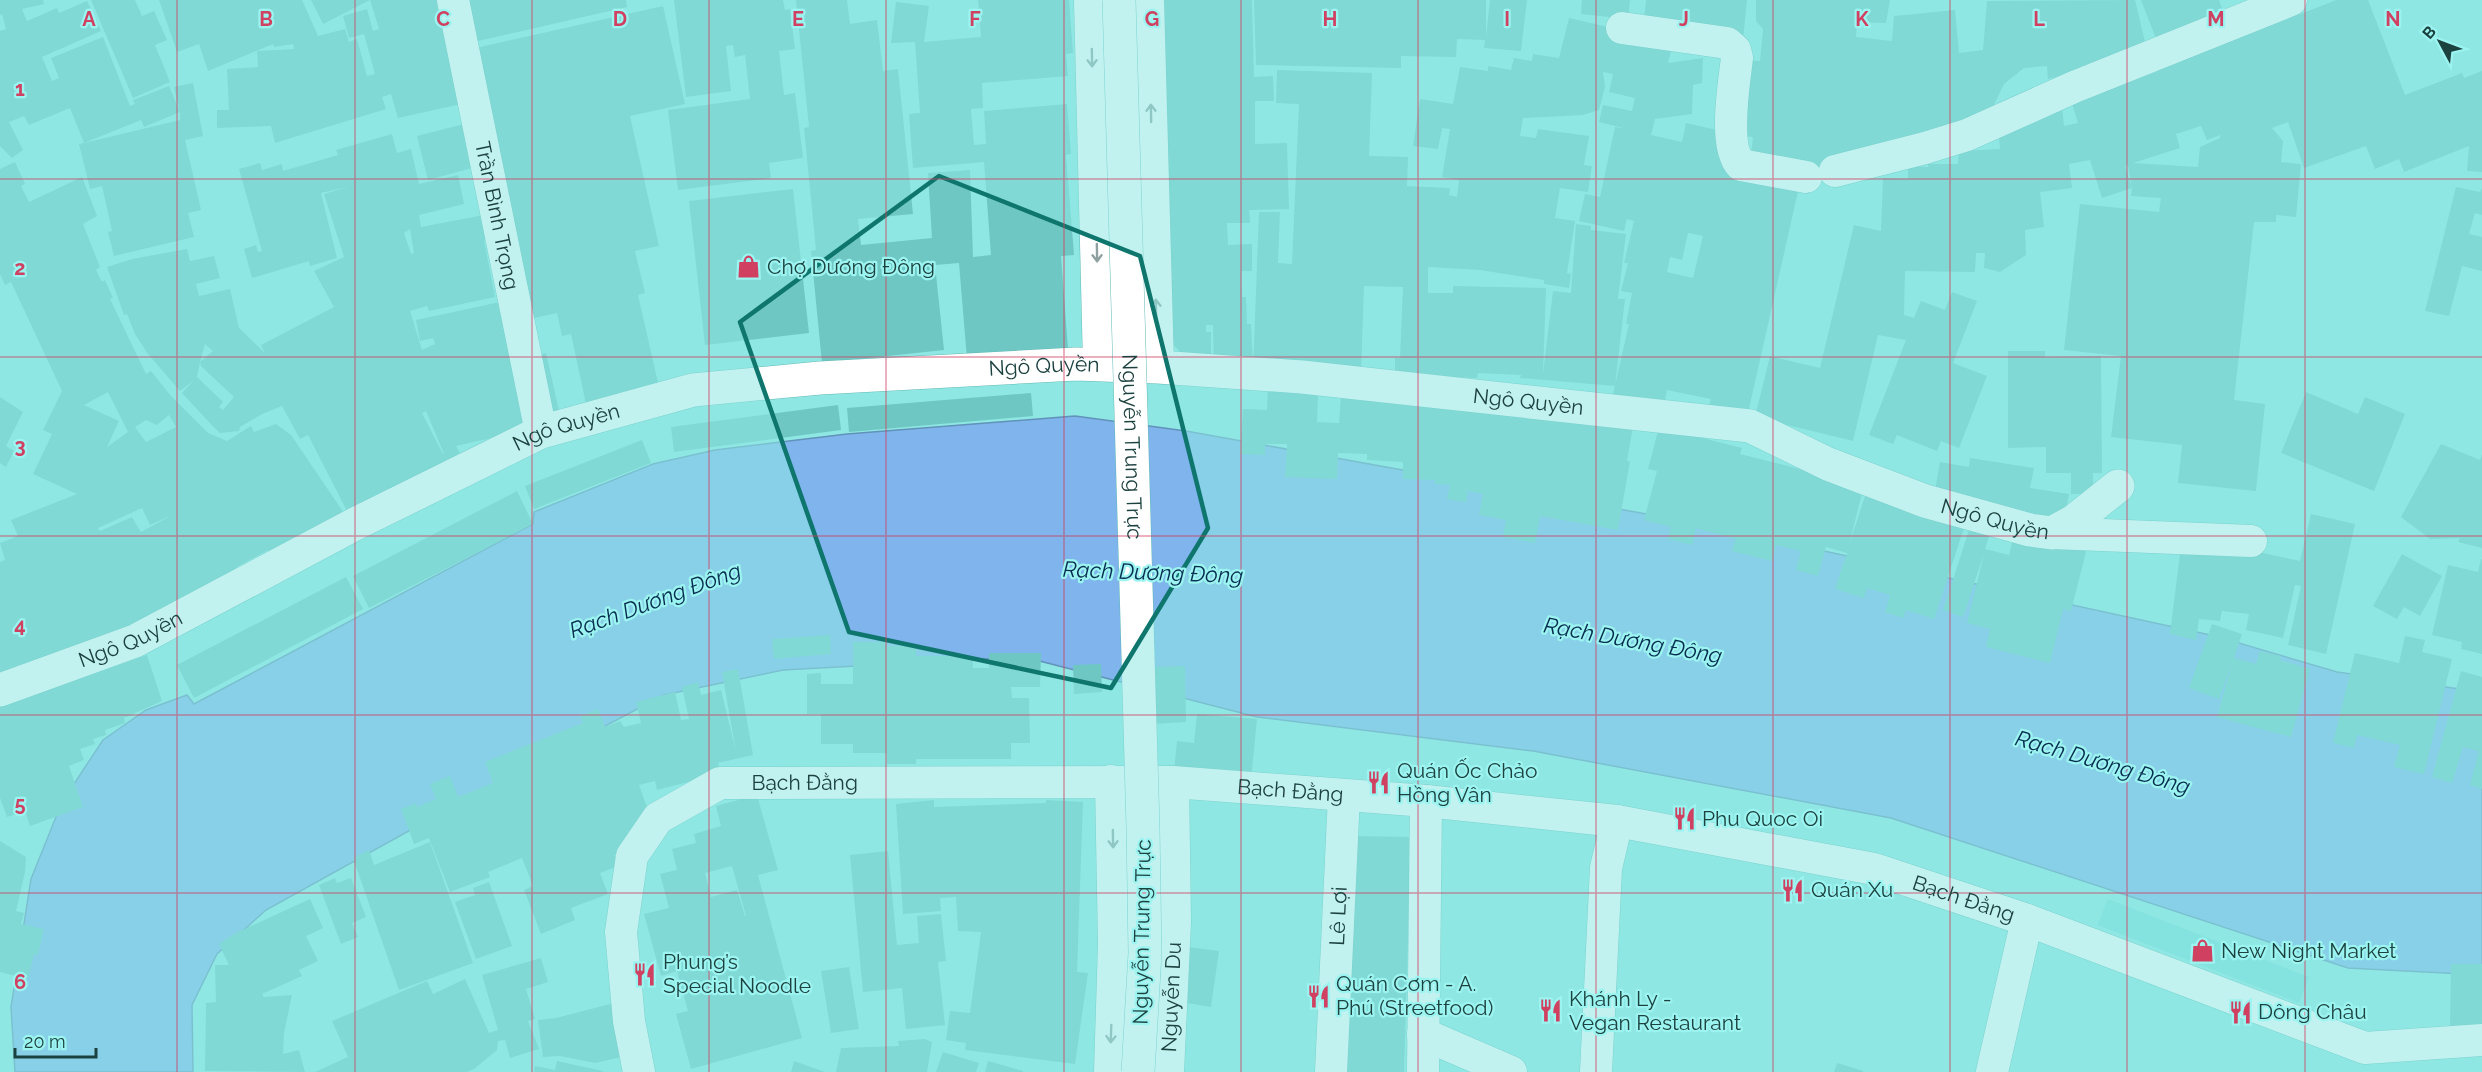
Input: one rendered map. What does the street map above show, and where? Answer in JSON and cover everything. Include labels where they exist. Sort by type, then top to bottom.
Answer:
[{"type":"street","name":"Trần Bình Trọng","points":[[453,0],[542,432]]},
{"type":"street","name":"Nguyễn Trung Trực","points":[[1090,0],[1099,364]]},
{"type":"street","name":"Nguyễn Trung Trực","points":[[1119,0],[1143,828],[1145,954],[1138,1072]]},
{"type":"street","name":"Nguyễn Trung Trực","points":[[1148,0],[1158,367]]},
{"type":"street","points":[[1622,28],[1727,43],[1735,50],[1737,58],[1730,119],[1735,159],[1741,165],[1821,174],[1967,135],[2073,87],[2291,0]]},
{"type":"street","name":"Ngô Quyền","points":[[0,690],[135,641],[355,524],[542,432],[693,390],[820,378],[1099,364],[1158,367],[1302,377],[1750,426],[1828,464],[1925,501],[2030,530],[2052,532],[2074,521],[2118,486]]},
{"type":"street","points":[[2052,532],[2251,541]]},
{"type":"street","points":[[1110,1072],[1114,944],[1112,781]]},
{"type":"street","name":"Nguyễn Trung Trực","points":[[1173,782],[1175,922]]},
{"type":"street","name":"Bạch Đằng","points":[[639,1072],[629,1021],[621,932],[632,856],[658,818],[720,783],[1173,782],[1426,801],[1617,821],[1874,869],[2027,920],[2368,1060],[2482,1040]]},
{"type":"street","name":"Lê Lợi","points":[[1331,1072],[1344,796]]},
{"type":"street","points":[[1424,1072],[1426,801]]},
{"type":"street","points":[[1596,1072],[1606,868],[1617,821]]},
{"type":"street","points":[[1992,1072],[2027,920]]},
{"type":"street","name":"Nguyễn Du","points":[[1168,1072],[1175,922]]},
{"type":"street","points":[[1423,1034],[1511,1072]]},
{"type":"highlighted area","points":[[939,176],[1140,256],[1208,528],[1111,688],[849,632],[740,322]]},
{"type":"shaded area","name":"New Night Market","points":[[2108,899],[2309,977],[2299,1003],[2097,925]]},
{"type":"water","name":"Rạch Dương Đông","points":[[1075,416],[1186,431],[1691,522],[2215,636],[2337,672],[2482,692],[2482,975],[2348,968],[1891,818],[1533,751],[1257,717],[1024,657],[783,670],[664,695],[470,797],[266,910],[217,954],[192,1005],[193,1072],[15,1072],[11,1007],[31,879],[62,802],[103,740],[146,710],[187,695],[194,704],[533,524],[534,512],[653,464],[715,450],[847,434]]},
{"type":"building","points":[[0,0],[43,0],[44,4],[22,9],[27,21],[57,8],[59,13],[87,1],[101,31],[42,57],[52,81],[59,78],[51,58],[103,37],[130,106],[135,104],[133,100],[169,86],[179,111],[174,87],[193,83],[203,136],[185,140],[201,210],[188,213],[194,237],[114,256],[108,232],[112,231],[102,186],[90,189],[79,144],[84,143],[70,108],[29,125],[24,116],[9,122],[23,150],[12,158],[0,146],[0,31],[6,29],[2,14],[0,15]],"holes":[[[180,112],[180,120],[84,143],[141,120],[144,127]]]},
{"type":"building","points":[[91,0],[135,0],[142,16],[154,11],[167,40],[155,45],[170,82],[133,98]]},
{"type":"building","points":[[159,0],[302,0],[318,36],[345,29],[349,42],[357,39],[367,76],[375,74],[364,34],[349,38],[343,16],[367,9],[373,31],[379,29],[370,0],[449,0],[470,102],[398,118],[391,94],[382,97],[386,109],[275,143],[271,126],[217,128],[217,110],[229,110],[227,69],[258,67],[257,51],[294,49],[293,44],[274,47],[273,44],[208,71],[199,44],[177,52]]},
{"type":"building","points":[[311,0],[370,0],[323,24]]},
{"type":"building","points":[[464,0],[626,0],[627,7],[474,42]]},
{"type":"building","points":[[674,0],[783,0],[785,10],[790,9],[795,49],[779,51],[784,95],[795,93],[803,158],[769,163],[771,178],[678,190],[668,110],[750,99],[745,55],[735,57],[733,45],[726,46],[731,91],[686,97]]},
{"type":"building","points":[[796,0],[847,0],[850,24],[877,20],[883,71],[898,69],[913,214],[858,219],[861,245],[932,238],[928,173],[970,170],[973,257],[991,255],[984,162],[913,168],[909,114],[920,113],[915,42],[891,43],[896,2],[929,6],[924,42],[981,37],[978,0],[1069,0],[1073,53],[1066,54],[1068,76],[982,83],[983,108],[971,109],[974,145],[986,144],[984,111],[1067,104],[1071,154],[1066,155],[1074,255],[1061,256],[1068,349],[967,359],[959,263],[935,265],[944,350],[822,363],[811,251],[816,250],[804,128],[809,127]]},
{"type":"building","points":[[1164,0],[1252,0],[1254,77],[1273,76],[1274,101],[1255,101],[1255,144],[1287,143],[1289,209],[1249,210],[1250,223],[1227,223],[1228,245],[1252,244],[1252,271],[1241,271],[1242,297],[1246,297],[1247,324],[1251,324],[1253,365],[1214,366],[1213,325],[1206,325],[1206,332],[1211,332],[1211,358],[1188,359],[1168,340],[1162,79],[1166,79]]},
{"type":"building","points":[[1254,0],[1486,0],[1486,37],[1490,0],[1527,0],[1521,51],[1484,48],[1485,40],[1457,39],[1456,57],[1401,56],[1401,68],[1256,65]]},
{"type":"building","points":[[1582,0],[1630,0],[1628,19],[1581,14]]},
{"type":"building","points":[[1646,0],[1747,0],[1743,40],[1643,29]]},
{"type":"building","points":[[1756,0],[1890,0],[1886,23],[1857,22],[1856,37],[1892,41],[1894,16],[1955,10],[1959,53],[1983,50],[1987,1],[2135,0],[2146,46],[2087,69],[2048,79],[2047,66],[2024,68],[2004,84],[1989,115],[1823,169],[1750,162],[1753,137],[1733,135],[1741,60],[1760,61],[1763,29],[1756,21]]},
{"type":"building","points":[[2141,0],[2219,0],[2227,22],[2160,49]]},
{"type":"building","points":[[2336,0],[2368,0],[2405,95],[2462,73],[2464,78],[2482,71],[2482,172],[2467,171],[2469,146],[2404,172],[2399,159],[2375,169],[2366,146],[2304,168],[2288,122],[2272,128],[2283,141],[2281,162],[2301,164],[2296,217],[2276,215],[2276,222],[2254,222],[2234,400],[2265,404],[2256,491],[2178,483],[2182,445],[2111,437],[2121,356],[2064,350],[2080,204],[2159,212],[2161,198],[2131,196],[2132,188],[2102,198],[2090,160],[2069,164],[2072,188],[2040,192],[2044,227],[2025,230],[2026,255],[2000,272],[1984,268],[1985,253],[1976,253],[1975,272],[1905,271],[1904,315],[1914,318],[1921,301],[1945,310],[1952,292],[1977,301],[1953,363],[1987,376],[1959,448],[1941,441],[1937,451],[1897,435],[1893,444],[1869,435],[1906,340],[1878,335],[1853,441],[1755,417],[1770,356],[1820,368],[1854,225],[1881,231],[1883,178],[1908,179],[1908,166],[1958,164],[1959,151],[2000,149],[1998,128],[2062,107],[2064,126],[2078,123],[2071,100],[2157,72],[2154,66],[2297,12],[2298,15]],"holes":[[[2201,126],[2207,140],[2220,135],[2220,138],[2200,147],[2198,167],[2133,163],[2180,148],[2176,134]],[[2128,165],[2132,187],[2125,166]]]},
{"type":"building","points":[[663,6],[685,104],[630,116],[659,246],[635,251],[645,293],[638,295],[659,387],[586,404],[571,334],[562,336],[557,313],[534,318],[467,50]]},
{"type":"building","points":[[1569,18],[1673,42],[1668,63],[1703,58],[1702,83],[1693,85],[1692,114],[1655,119],[1651,135],[1682,142],[1686,123],[1730,133],[1725,170],[1799,187],[1746,422],[1707,413],[1711,399],[1667,390],[1662,414],[1611,403],[1615,386],[1520,378],[1521,375],[1478,373],[1477,378],[1395,375],[1395,358],[1400,358],[1403,287],[1364,286],[1361,373],[1253,370],[1259,212],[1280,212],[1278,263],[1292,264],[1299,104],[1276,103],[1277,70],[1372,73],[1369,156],[1408,157],[1407,186],[1450,188],[1449,195],[1457,197],[1459,180],[1442,177],[1450,129],[1442,128],[1438,149],[1413,146],[1420,99],[1453,104],[1460,67],[1488,71],[1488,66],[1511,70],[1514,58],[1532,61],[1533,54],[1559,58]],"holes":[[[1603,72],[1613,74],[1609,92],[1635,98],[1632,111],[1603,105],[1599,122],[1627,129],[1615,127],[1600,197],[1585,194],[1579,221],[1624,231],[1627,219],[1634,221],[1624,263],[1628,263],[1621,291],[1632,293],[1626,324],[1629,324],[1615,385],[1625,299],[1618,299],[1626,234],[1591,230],[1591,226],[1576,224],[1571,293],[1553,291],[1543,374],[1546,288],[1453,286],[1453,293],[1428,293],[1428,267],[1480,270],[1544,280],[1544,284],[1569,288],[1571,274],[1567,273],[1575,221],[1555,218],[1560,188],[1588,192],[1592,166],[1584,165],[1589,136],[1538,129],[1536,138],[1520,136],[1523,118],[1583,115],[1599,110],[1605,87]],[[1688,233],[1703,236],[1693,278],[1667,272],[1670,257],[1682,260]]]},
{"type":"building","points":[[472,122],[483,165],[428,180],[417,136]]},
{"type":"building","points":[[392,134],[397,153],[411,149],[419,184],[458,175],[464,204],[419,215],[421,227],[484,215],[488,239],[484,240],[495,297],[429,311],[427,306],[410,311],[422,350],[435,344],[433,338],[420,341],[416,320],[500,302],[527,430],[456,446],[460,453],[347,511],[308,435],[300,439],[282,406],[262,414],[240,427],[239,431],[220,433],[207,420],[182,393],[194,380],[180,391],[148,354],[135,334],[127,314],[124,315],[107,267],[132,259],[187,249],[190,261],[214,256],[220,278],[196,284],[199,296],[230,289],[239,328],[265,353],[261,345],[334,307],[314,271],[344,257],[324,194],[347,187],[321,193],[337,258],[310,266],[309,261],[252,278],[244,249],[256,245],[258,252],[262,251],[239,169],[260,163],[262,170],[282,164],[283,171],[338,155],[336,150]],"holes":[[[410,229],[414,253],[411,254],[404,233]],[[205,344],[213,351],[200,362]],[[200,362],[201,366],[234,397],[223,410],[219,407],[223,402],[197,377]],[[426,411],[444,454],[443,454],[422,413]]]},
{"type":"building","points":[[15,162],[25,184],[21,186],[29,202],[82,177],[97,216],[83,224],[100,267],[96,270],[102,282],[105,280],[113,298],[110,299],[146,374],[151,371],[171,396],[208,433],[227,441],[251,426],[254,432],[276,424],[291,435],[346,516],[271,555],[268,550],[237,567],[240,571],[159,617],[0,676],[0,562],[5,560],[0,543],[18,536],[11,520],[77,494],[33,474],[52,434],[43,430],[62,391],[11,282],[5,285],[0,274],[0,169]],"holes":[[[108,392],[128,432],[107,447],[119,421],[84,405]],[[169,415],[176,427],[146,442],[135,427],[146,420],[157,425]],[[142,508],[150,525],[172,515],[141,532],[132,517],[100,531],[98,528]]]},
{"type":"building","points":[[2456,187],[2480,192],[2482,188],[2482,215],[2475,213],[2469,234],[2482,237],[2482,271],[2462,266],[2449,316],[2425,311]]},
{"type":"building","name":"Chợ Dương Đông","points":[[793,189],[809,333],[705,345],[689,201]]},
{"type":"building","points":[[2008,351],[2045,351],[2045,357],[2101,356],[2102,473],[2093,473],[2093,494],[2071,494],[2071,473],[2046,473],[2046,447],[2008,448]]},
{"type":"building","points":[[546,353],[560,415],[543,419],[529,357]]},
{"type":"building","points":[[1268,385],[1318,392],[1317,422],[1339,423],[1341,395],[1634,421],[1627,461],[1630,461],[1618,530],[1540,516],[1535,543],[1503,537],[1506,520],[1479,515],[1483,494],[1468,491],[1466,502],[1447,499],[1450,485],[1435,484],[1435,480],[1403,479],[1403,462],[1367,460],[1367,454],[1338,453],[1337,479],[1285,477],[1287,444],[1265,444],[1265,455],[1240,454],[1243,409],[1267,410]]},
{"type":"building","points":[[2306,392],[2358,414],[2365,397],[2405,414],[2374,491],[2281,453]]},
{"type":"building","points":[[1031,393],[1033,416],[849,432],[847,408]]},
{"type":"building","points":[[0,397],[23,412],[6,446],[14,451],[6,467],[0,463]]},
{"type":"building","points":[[838,405],[841,430],[674,452],[671,427]]},
{"type":"building","points":[[1659,427],[1742,448],[1740,454],[1864,485],[1849,545],[1867,490],[1966,522],[1934,619],[1906,610],[1903,618],[1885,612],[1890,595],[1867,588],[1864,598],[1835,589],[1847,553],[1826,547],[1818,576],[1796,570],[1801,551],[1776,545],[1772,561],[1732,551],[1736,539],[1696,528],[1692,545],[1668,539],[1671,527],[1644,520],[1657,471],[1648,469]]},
{"type":"building","points":[[642,440],[651,463],[534,509],[525,486]]},
{"type":"building","points":[[2441,444],[2480,460],[2482,454],[2482,548],[2458,542],[2460,538],[2430,539],[2401,517]]},
{"type":"building","points":[[1970,458],[2034,468],[2030,488],[2069,494],[2064,521],[1933,502],[1940,462],[1969,467]]},
{"type":"building","points":[[517,491],[533,524],[369,608],[353,576]]},
{"type":"building","points":[[2311,514],[2355,524],[2326,654],[2288,645],[2301,586],[2295,585],[2283,638],[2246,630],[2249,614],[2222,611],[2220,621],[2199,619],[2196,640],[2170,634],[2181,546],[2263,553],[2300,561]]},
{"type":"building","points":[[1970,527],[1990,533],[1985,549],[2009,555],[2013,539],[2087,548],[2071,611],[2063,609],[2050,663],[1986,647],[1990,629],[1967,623],[1984,554],[1963,617],[1943,610]]},
{"type":"building","points":[[2402,554],[2442,576],[2420,616],[2404,607],[2397,619],[2373,606]]},
{"type":"building","points":[[2481,559],[2482,654],[2461,649],[2462,642],[2432,635],[2448,565],[2478,572]]},
{"type":"building","points":[[346,577],[363,609],[194,698],[177,665]]},
{"type":"building","points":[[2212,624],[2242,634],[2234,658],[2256,664],[2260,651],[2281,656],[2280,660],[2310,669],[2291,737],[2217,717],[2232,663],[2219,699],[2189,688]]},
{"type":"building","points":[[830,635],[831,654],[774,659],[772,639]]},
{"type":"building","points":[[2405,636],[2425,640],[2422,652],[2452,659],[2424,774],[2394,767],[2400,745],[2357,735],[2354,748],[2333,743],[2355,653],[2399,663]]},
{"type":"building","points":[[853,642],[887,642],[887,646],[916,646],[916,656],[973,656],[973,668],[989,668],[989,653],[1041,653],[1040,687],[1011,687],[1012,698],[1029,698],[1030,743],[1011,743],[1011,759],[916,759],[916,764],[887,764],[887,753],[853,753],[853,744],[821,744],[821,714],[807,714],[807,674],[821,673],[821,684],[853,684]]},
{"type":"building","points":[[147,655],[162,701],[124,718],[125,723],[105,730],[106,735],[93,739],[95,744],[80,749],[84,760],[69,766],[83,807],[30,826],[25,811],[7,817],[0,798],[0,707]]},
{"type":"building","points":[[1101,664],[1102,692],[1074,694],[1073,665]]},
{"type":"building","points":[[1185,666],[1186,722],[1154,724],[1152,667]]},
{"type":"building","points":[[738,669],[753,755],[718,763],[721,777],[696,780],[657,790],[655,781],[639,785],[652,821],[645,827],[627,834],[632,848],[614,855],[618,866],[600,873],[608,894],[571,908],[575,920],[541,934],[524,890],[533,886],[522,858],[488,872],[490,877],[450,892],[429,838],[414,844],[401,809],[416,803],[417,807],[436,799],[430,784],[450,776],[458,797],[493,783],[485,762],[583,723],[580,716],[598,709],[605,727],[620,721],[624,727],[641,723],[636,702],[675,692],[681,720],[689,719],[682,687],[698,682],[701,695],[721,690],[736,752],[722,672]]},
{"type":"building","points":[[2461,671],[2482,677],[2482,789],[2470,785],[2479,751],[2463,747],[2452,783],[2432,777]]},
{"type":"building","points":[[1197,714],[1257,719],[1251,780],[1174,772],[1177,741],[1194,743]]},
{"type":"building","points":[[757,795],[778,870],[758,875],[802,1038],[691,1069],[676,1014],[688,1011],[677,971],[661,976],[644,914],[669,908],[660,874],[677,870],[672,849],[696,843],[694,834],[721,826],[716,806]],"holes":[[[732,866],[746,916],[737,890],[711,897],[705,873]]]},
{"type":"building","points":[[934,800],[934,807],[1046,803],[1046,800],[1083,802],[1077,972],[1088,973],[1075,1064],[965,1050],[966,1043],[946,1040],[950,1011],[970,1013],[981,932],[958,931],[956,897],[940,898],[941,911],[903,914],[896,804]]},
{"type":"building","points":[[1352,836],[1411,837],[1404,1072],[1344,1072]]},
{"type":"building","points":[[0,841],[26,857],[16,911],[24,913],[21,924],[44,929],[38,955],[34,954],[28,979],[0,972]]},
{"type":"building","points":[[430,842],[473,963],[399,990],[353,858],[369,850],[374,865]]},
{"type":"building","points":[[888,851],[897,945],[919,943],[917,916],[941,914],[946,961],[938,962],[945,1025],[906,1029],[902,988],[863,992],[850,855]]},
{"type":"building","points":[[335,878],[337,883],[351,878],[366,917],[352,923],[358,937],[341,944],[319,885]]},
{"type":"building","points":[[489,882],[512,946],[476,959],[455,902],[475,895],[473,888]]},
{"type":"building","points":[[310,899],[323,928],[306,936],[318,961],[299,970],[302,976],[262,994],[264,997],[292,995],[284,1033],[283,1054],[299,1050],[305,1072],[205,1071],[206,1003],[216,1002],[215,965],[229,965],[219,944],[234,934]]},
{"type":"building","points":[[1188,947],[1219,951],[1211,1007],[1181,1002]]},
{"type":"building","points":[[541,958],[548,982],[526,989],[535,1019],[528,1021],[539,1049],[510,1058],[505,1040],[498,1041],[497,1050],[467,1072],[315,1072],[348,1057],[332,1021],[427,981],[433,994],[465,979],[489,1033],[498,1030],[482,975]]},
{"type":"building","points":[[2451,964],[2482,964],[2482,1032],[2450,1031]]},
{"type":"building","points":[[849,967],[859,1029],[831,1033],[821,971]]},
{"type":"building","points":[[618,1002],[630,1055],[595,1063],[560,1056],[543,1057],[538,1020],[556,1018]]},
{"type":"building","points":[[925,1039],[932,1042],[927,1072],[836,1072],[841,1048],[899,1046],[898,1041]]},
{"type":"building","points":[[943,1052],[979,1063],[976,1072],[936,1072]]},
{"type":"building","points":[[557,1061],[603,1071],[534,1072],[535,1066],[555,1070]]},
{"type":"building","points":[[794,1061],[825,1072],[791,1072]]},
{"type":"building","points":[[988,1061],[1023,1071],[1023,1072],[985,1072]]},
{"type":"building","points":[[1837,1063],[1863,1071],[1863,1072],[1834,1072]]},
{"type":"place","name":"Chợ Dương Đông","points":[[749,267]]},
{"type":"place","name":"Quán Ốc Chảo Hồng Vân","points":[[1379,783]]},
{"type":"place","name":"Phu Quoc Oi","points":[[1684,819]]},
{"type":"place","name":"Quán Xu","points":[[1793,890]]},
{"type":"place","name":"New Night Market","points":[[2203,951]]},
{"type":"place","name":"Phung’s Special Noodle","points":[[645,974]]},
{"type":"place","name":"Quán Cơm - A. Phú (Streetfood)","points":[[1318,996]]},
{"type":"place","name":"Khánh Ly - Vegan Restaurant","points":[[1551,1011]]},
{"type":"place","name":"Dông Châu","points":[[2240,1012]]}]
